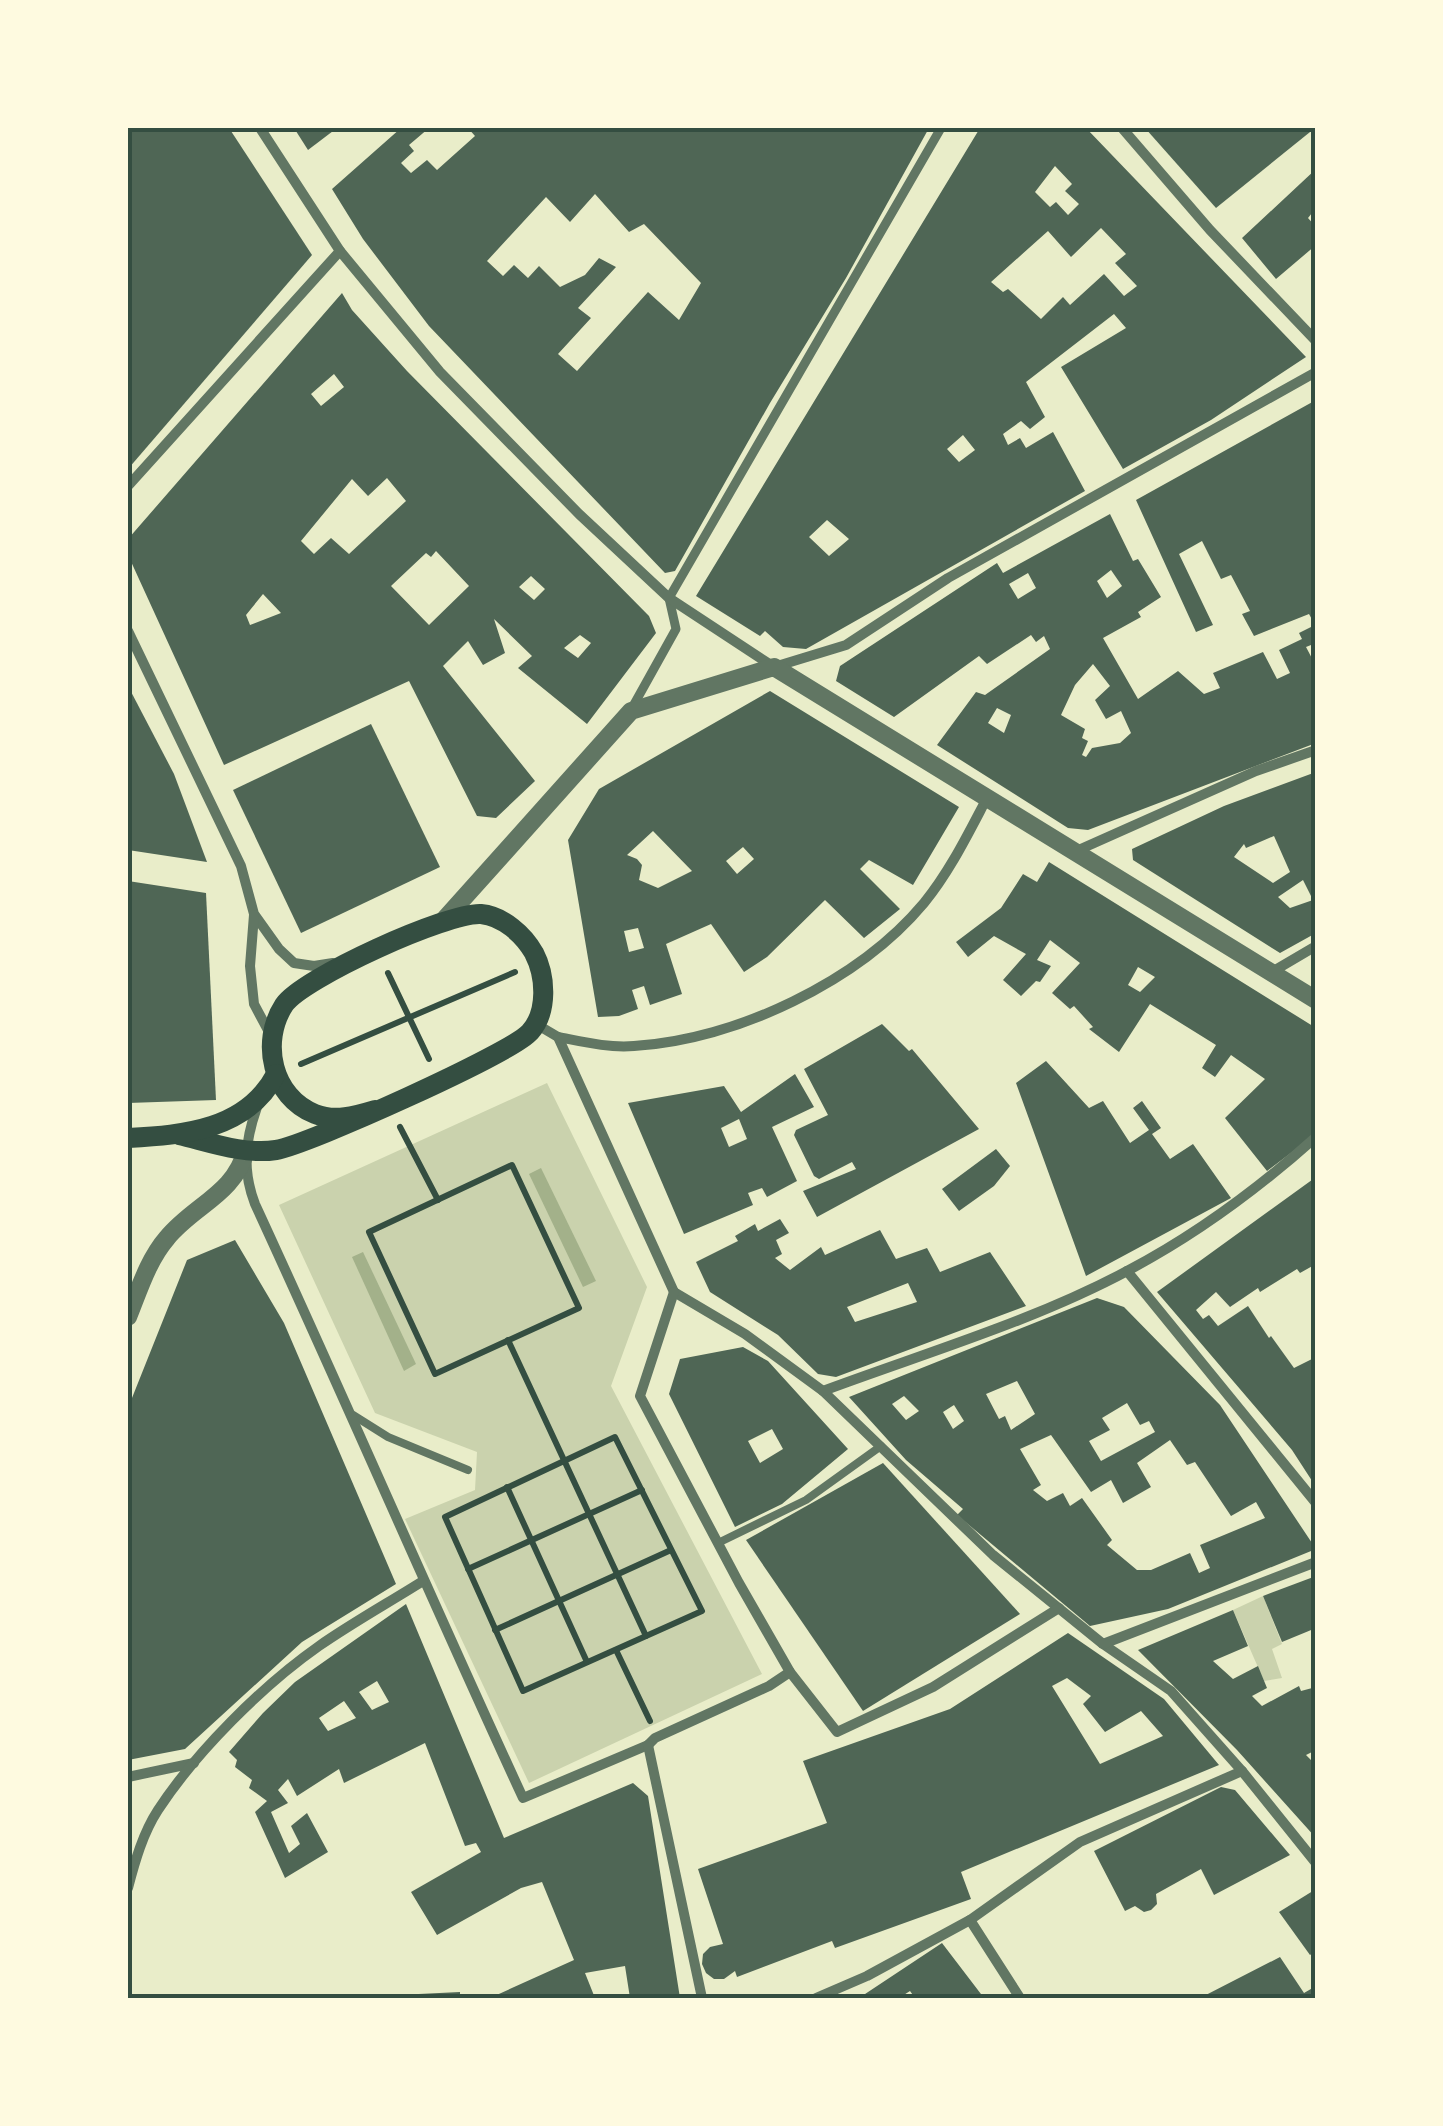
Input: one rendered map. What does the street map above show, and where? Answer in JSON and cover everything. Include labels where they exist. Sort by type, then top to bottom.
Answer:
[{"type":"main road","points":[[128,1138],[179,1136],[266,1151],[294,1145],[374,1110],[507,1049],[536,1024],[542,1005],[543,983],[538,962],[520,935],[488,915],[461,916],[354,960],[298,989],[278,1016],[272,1038],[276,1074],[298,1104],[318,1115],[342,1118],[374,1110]]},
{"type":"main road","points":[[179,1136],[238,1115],[263,1094],[276,1074]]},
{"type":"street","points":[[260,128],[340,251],[440,372],[579,514],[670,598],[774,667],[1316,1000]]},
{"type":"street","points":[[443,922],[631,711],[676,629],[670,598],[941,128]]},
{"type":"street","points":[[1122,128],[1210,230],[1316,340]]},
{"type":"street","points":[[128,486],[340,251]]},
{"type":"street","points":[[631,711],[846,645],[948,578],[1316,372]]},
{"type":"street","points":[[128,631],[240,866],[254,914],[278,949],[294,963],[314,966],[354,960]]},
{"type":"street","points":[[1073,852],[1256,771],[1316,750]]},
{"type":"street","points":[[536,1024],[558,1037],[599,1046],[634,1046],[680,1040],[762,1015],[804,995],[840,974],[902,927],[950,866],[987,798]]},
{"type":"street","points":[[254,914],[250,966],[254,1004],[272,1038]]},
{"type":"street","points":[[1272,972],[1316,946]]},
{"type":"street","points":[[558,1037],[674,1292],[745,1334],[824,1391],[992,1555],[1103,1644],[1170,1690],[1316,1863]]},
{"type":"street","points":[[128,1316],[163,1242],[229,1186],[239,1170],[263,1094]]},
{"type":"street","points":[[824,1391],[1032,1313],[1127,1271],[1260,1188],[1316,1137]]},
{"type":"street","points":[[246,1150],[246,1176],[255,1204],[523,1798],[651,1742],[769,1686],[790,1672]]},
{"type":"street","points":[[1127,1271],[1316,1503]]},
{"type":"street","points":[[674,1292],[640,1396],[790,1672],[837,1732],[933,1687],[1059,1608]]},
{"type":"street","points":[[1103,1644],[1316,1562]]},
{"type":"street","points":[[128,1888],[141,1845],[158,1810],[195,1763],[286,1672],[318,1647],[423,1581]]},
{"type":"street","points":[[651,1742],[702,1998]]},
{"type":"street","points":[[128,1777],[195,1763]]},
{"type":"street","points":[[816,1998],[867,1976],[970,1920],[1080,1842],[1242,1772]]},
{"type":"street","points":[[970,1920],[1020,1998]]},
{"type":"lane","points":[[353,1415],[388,1437],[468,1470]]},
{"type":"lane","points":[[718,1543],[806,1500],[881,1446]]},
{"type":"path","points":[[300,1064],[516,972]]},
{"type":"path","points":[[388,973],[432,1064]]},
{"type":"path","points":[[409,1146],[438,1200]]},
{"type":"path","points":[[512,1165],[579,1308],[435,1374],[369,1232],[438,1200],[512,1165]]},
{"type":"path","points":[[508,1340],[646,1636]]},
{"type":"path","points":[[614,1437],[702,1612],[522,1691],[445,1516],[507,1487],[614,1437]]},
{"type":"path","points":[[507,1487],[587,1662]]},
{"type":"path","points":[[468,1569],[642,1490]]},
{"type":"path","points":[[495,1630],[672,1550]]},
{"type":"path","points":[[616,1650],[651,1742]]},
{"type":"shaded area","points":[[547,1083],[647,1287],[611,1386],[762,1674],[529,1783],[405,1519],[475,1490],[477,1452],[375,1413],[279,1205]]},
{"type":"shaded area","points":[[541,1168],[596,1281],[583,1287],[529,1174]]},
{"type":"shaded area","points":[[363,1252],[416,1364],[404,1371],[352,1257]]},
{"type":"shaded area","points":[[1263,1596],[1282,1644],[1272,1649],[1282,1678],[1264,1681],[1233,1610]]},
{"type":"building","points":[[128,128],[229,128],[312,255],[128,469]]},
{"type":"building","points":[[294,128],[337,128],[308,150]]},
{"type":"building","points":[[401,128],[429,128],[409,145],[414,151],[401,163],[411,173],[427,160],[437,170],[475,136],[468,128],[929,128],[675,571],[665,573],[429,326],[363,239],[332,189]],"holes":[[[595,194],[629,232],[644,224],[701,283],[679,320],[648,292],[577,371],[558,354],[591,318],[578,308],[616,267],[599,258],[585,275],[560,287],[539,266],[528,278],[514,265],[503,276],[487,261],[546,197],[570,222]]]},
{"type":"building","points":[[980,128],[1086,128],[1306,357],[1211,420],[1123,469],[1061,367],[1126,328],[1114,314],[1026,382],[1045,417],[1030,429],[1021,421],[1003,434],[1008,445],[1020,438],[1026,448],[1053,432],[1085,491],[806,649],[783,647],[765,631],[760,636],[696,596]],"holes":[[[1055,166],[1072,184],[1065,191],[1079,204],[1068,215],[1056,202],[1050,207],[1035,192]],[[1101,228],[1126,254],[1115,263],[1137,286],[1124,296],[1104,274],[1070,305],[1063,297],[1041,319],[1008,289],[1003,292],[991,282],[1048,231],[1071,257]],[[963,435],[975,450],[959,462],[947,449]],[[827,520],[849,539],[829,556],[809,537]]]},
{"type":"building","points":[[1145,128],[1315,128],[1216,208]]},
{"type":"building","points":[[1316,169],[1316,208],[1308,218],[1316,227],[1316,245],[1276,279],[1242,238]]},
{"type":"building","points":[[342,293],[352,310],[407,371],[649,616],[656,633],[587,724],[518,668],[532,656],[494,619],[505,653],[483,665],[468,641],[443,666],[535,781],[496,818],[477,816],[409,681],[224,765],[128,555],[128,539]],"holes":[[[334,374],[344,387],[321,406],[311,394]],[[387,478],[406,501],[349,554],[331,538],[314,554],[301,541],[352,479],[368,496]],[[436,551],[469,586],[429,625],[391,586],[426,553],[431,557]],[[531,576],[545,589],[534,600],[519,587]],[[263,594],[281,613],[250,625],[246,615]],[[580,635],[591,643],[578,658],[564,648]]]},
{"type":"building","points":[[1316,400],[1316,643],[1306,647],[1316,666],[1316,743],[1088,830],[1068,828],[937,745],[976,692],[985,695],[1050,649],[1044,636],[1036,642],[1031,635],[987,664],[979,656],[894,717],[836,681],[840,666],[997,563],[1003,573],[1110,514],[1133,561],[1138,559],[1161,597],[1138,612],[1141,617],[1103,638],[1138,699],[1178,671],[1204,694],[1220,688],[1213,673],[1263,652],[1277,679],[1290,673],[1279,650],[1302,639],[1299,633],[1315,625],[1309,614],[1254,636],[1242,614],[1250,611],[1231,575],[1221,579],[1202,541],[1179,554],[1213,625],[1196,632],[1136,500]],"holes":[[[1111,570],[1122,586],[1107,598],[1097,581]],[[1028,573],[1036,588],[1018,599],[1009,584]],[[1093,664],[1110,686],[1095,700],[1106,719],[1121,711],[1131,733],[1120,743],[1092,748],[1086,757],[1082,755],[1088,741],[1082,738],[1085,729],[1061,715],[1075,685]],[[997,708],[1011,715],[1004,733],[988,723]]]},
{"type":"building","points":[[128,686],[174,774],[207,862],[128,850]]},
{"type":"building","points":[[770,691],[959,807],[913,885],[869,860],[860,869],[900,909],[864,938],[825,900],[767,957],[744,972],[711,924],[666,944],[682,994],[650,1005],[644,986],[632,990],[638,1009],[619,1016],[598,1017],[568,840],[599,789]],"holes":[[[653,831],[692,871],[658,888],[639,880],[642,865],[627,855]],[[743,847],[754,859],[737,874],[726,861]],[[638,928],[644,948],[629,952],[624,931]]]},
{"type":"building","points":[[371,724],[440,867],[301,933],[233,790]]},
{"type":"building","points":[[1316,772],[1316,933],[1280,953],[1133,860],[1132,849],[1224,806]],"holes":[[[1274,836],[1290,872],[1273,883],[1234,857],[1244,844],[1246,848]],[[1303,880],[1313,900],[1290,908],[1278,897]]]},
{"type":"building","points":[[1049,862],[1316,1028],[1316,1134],[1267,1171],[1225,1118],[1265,1079],[1231,1055],[1215,1077],[1202,1068],[1216,1045],[1150,1004],[1119,1052],[1089,1029],[1093,1027],[1074,1006],[1070,1009],[1052,993],[1080,963],[1050,940],[1037,960],[1051,966],[1040,982],[1036,981],[1021,996],[1003,980],[1026,954],[994,936],[968,957],[956,942],[1001,908],[1023,874],[1037,882]],"holes":[[[1138,967],[1155,977],[1140,992],[1128,985]]]},
{"type":"building","points":[[128,881],[206,893],[216,1100],[128,1103]]},
{"type":"building","points":[[882,1024],[909,1051],[912,1049],[979,1129],[817,1217],[803,1191],[856,1169],[852,1162],[819,1179],[814,1176],[794,1135],[796,1130],[828,1115],[804,1069]]},
{"type":"building","points":[[1046,1061],[1089,1108],[1103,1101],[1130,1143],[1149,1130],[1133,1108],[1142,1101],[1161,1128],[1152,1134],[1170,1159],[1193,1144],[1231,1198],[1086,1276],[1016,1083]]},
{"type":"building","points":[[795,1074],[814,1107],[772,1127],[797,1181],[767,1197],[762,1188],[748,1193],[753,1205],[684,1234],[628,1103],[724,1086],[741,1112]],"holes":[[[739,1119],[747,1139],[729,1147],[721,1128]]]},
{"type":"building","points":[[996,1149],[1010,1166],[994,1186],[959,1211],[942,1189]]},
{"type":"building","points":[[1316,1177],[1316,1264],[1300,1273],[1297,1269],[1260,1292],[1258,1288],[1230,1307],[1216,1292],[1196,1310],[1203,1319],[1209,1315],[1218,1326],[1248,1306],[1294,1368],[1316,1357],[1316,1487],[1292,1450],[1157,1292]]},
{"type":"building","points":[[780,1219],[789,1233],[776,1240],[782,1254],[775,1258],[790,1270],[821,1247],[825,1255],[880,1230],[896,1259],[927,1248],[940,1272],[990,1252],[1026,1306],[836,1377],[818,1374],[778,1335],[710,1292],[696,1262],[738,1241],[735,1236],[755,1224],[758,1231]],"holes":[[[908,1283],[917,1302],[855,1322],[847,1307]]]},
{"type":"building","points":[[235,1240],[284,1323],[396,1584],[302,1642],[185,1749],[128,1760],[128,1408],[187,1260]]},
{"type":"building","points":[[1097,1298],[1124,1307],[1220,1405],[1316,1549],[1168,1609],[1090,1626],[957,1515],[963,1509],[906,1460],[849,1397]],"holes":[[[1017,1381],[1035,1414],[1011,1430],[1005,1416],[999,1419],[986,1394]],[[904,1396],[919,1411],[906,1420],[892,1404]],[[1127,1403],[1140,1425],[1149,1421],[1155,1432],[1101,1461],[1089,1441],[1110,1430],[1102,1418]],[[954,1405],[964,1421],[953,1429],[943,1412]],[[1051,1435],[1091,1492],[1111,1480],[1123,1503],[1151,1487],[1137,1463],[1170,1440],[1187,1465],[1195,1462],[1231,1516],[1256,1502],[1265,1518],[1200,1545],[1210,1568],[1199,1573],[1190,1553],[1151,1570],[1137,1570],[1107,1545],[1112,1540],[1082,1498],[1070,1506],[1063,1493],[1047,1501],[1033,1490],[1041,1485],[1020,1449]]]},
{"type":"building","points":[[743,1347],[768,1361],[848,1449],[782,1504],[735,1527],[669,1394],[680,1359]],"holes":[[[772,1429],[783,1449],[760,1463],[748,1441]]]},
{"type":"building","points":[[883,1463],[1020,1614],[863,1711],[746,1540]]},
{"type":"building","points":[[1316,1576],[1316,1628],[1282,1642],[1263,1596]]},
{"type":"building","points":[[406,1604],[504,1838],[633,1783],[648,1796],[680,1998],[630,1998],[625,1966],[585,1973],[595,1998],[490,1998],[574,1960],[542,1882],[521,1888],[437,1935],[411,1892],[481,1852],[476,1843],[465,1846],[425,1743],[344,1783],[339,1769],[297,1796],[288,1779],[278,1790],[288,1803],[271,1812],[289,1853],[300,1844],[291,1826],[307,1813],[328,1852],[285,1878],[255,1812],[267,1801],[249,1788],[252,1780],[235,1767],[237,1760],[229,1752],[295,1682]],"holes":[[[377,1681],[389,1702],[372,1710],[359,1692]],[[344,1701],[356,1718],[328,1731],[319,1718]]]},
{"type":"building","points":[[1233,1610],[1248,1646],[1213,1661],[1233,1679],[1258,1666],[1267,1688],[1252,1696],[1262,1706],[1299,1686],[1301,1691],[1316,1687],[1316,1750],[1306,1755],[1316,1765],[1316,1838],[1237,1750],[1138,1650]]},
{"type":"building","points":[[1068,1633],[1164,1699],[1219,1765],[961,1872],[971,1899],[835,1948],[832,1941],[737,1977],[735,1971],[724,1979],[714,1979],[706,1973],[703,1954],[710,1947],[723,1944],[698,1869],[827,1823],[803,1761],[950,1709]],"holes":[[[1067,1678],[1091,1696],[1083,1704],[1105,1732],[1141,1711],[1163,1736],[1100,1764],[1052,1686]]]},
{"type":"building","points":[[1221,1787],[1235,1790],[1290,1855],[1214,1895],[1201,1869],[1156,1894],[1157,1904],[1151,1910],[1144,1912],[1135,1906],[1125,1911],[1094,1851]]},
{"type":"building","points":[[1316,1889],[1316,1951],[1310,1955],[1279,1912]]},
{"type":"building","points":[[942,1943],[984,1998],[915,1998],[910,1991],[899,1998],[859,1998]]},
{"type":"building","points":[[1280,1957],[1304,1993],[1316,1986],[1316,1998],[1200,1998]]},
{"type":"building","points":[[460,1992],[460,1998],[389,1998],[398,1995]]}]
